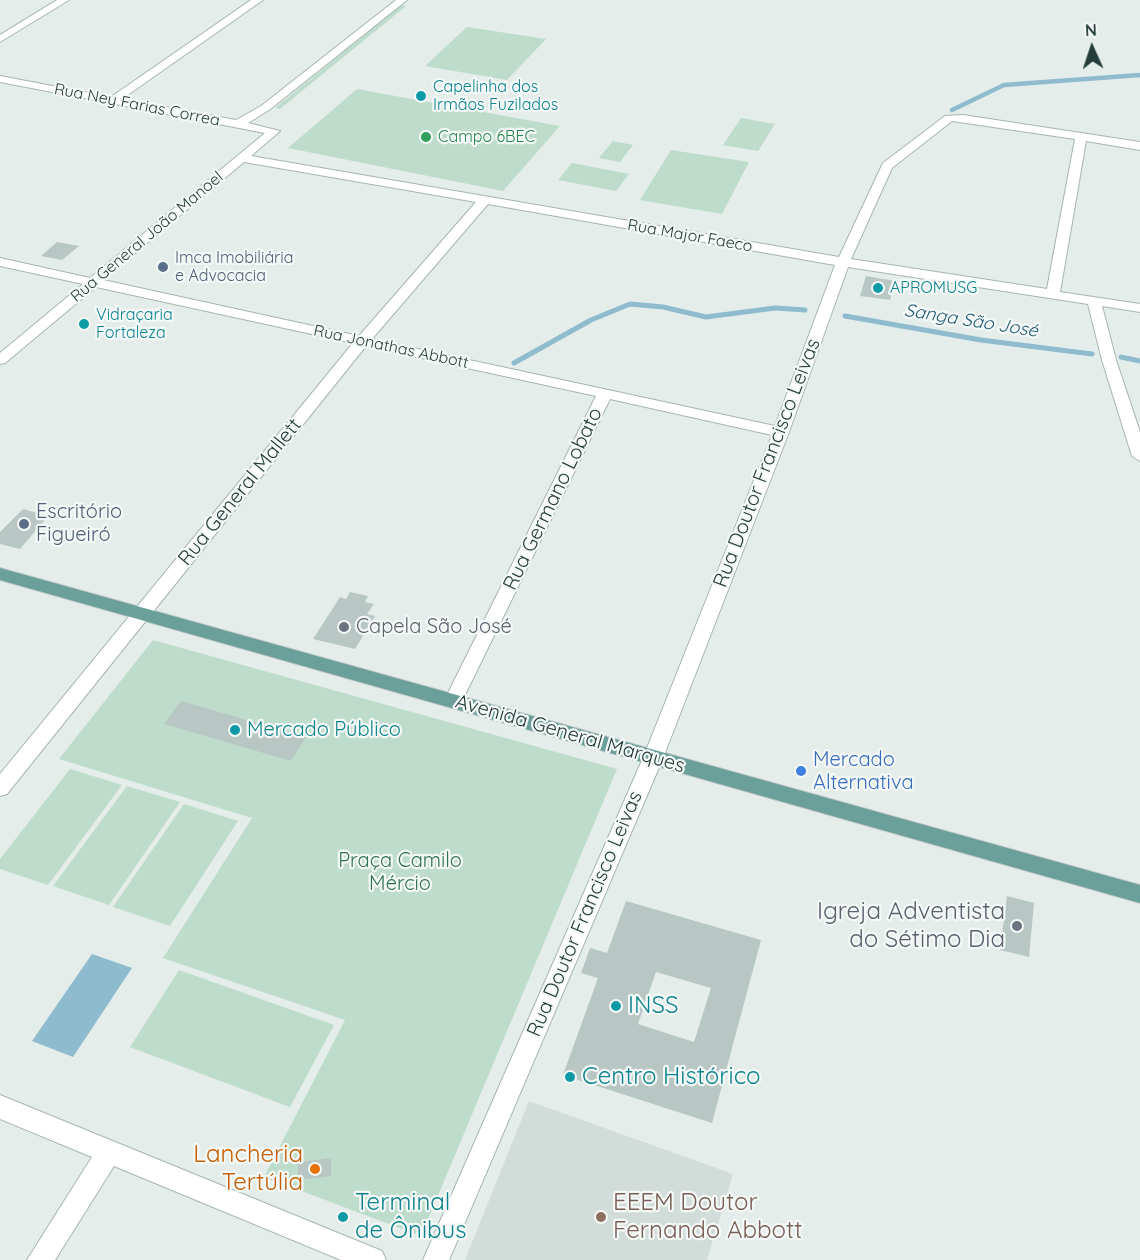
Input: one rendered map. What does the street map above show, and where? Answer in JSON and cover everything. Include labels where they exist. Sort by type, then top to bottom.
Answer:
[{"type":"main road","name":"Avenida General Marques","points":[[0,574],[1140,894]]},
{"type":"street","points":[[0,39],[64,0]]},
{"type":"street","points":[[113,100],[258,0]]},
{"type":"street","points":[[238,124],[265,108],[402,0]]},
{"type":"street","name":"Rua Ney Farias Correa","points":[[0,79],[273,131]]},
{"type":"street","points":[[265,108],[266,122],[273,131]]},
{"type":"street","name":"Rua Doutor Francisco Leivas","points":[[436,1260],[652,758],[781,432],[843,262],[887,166],[950,118],[1082,136]]},
{"type":"street","name":"Rua General João Manoel","points":[[0,360],[273,131]]},
{"type":"street","points":[[1053,293],[1082,136],[1140,146]]},
{"type":"street","name":"Rua Major Faeco","points":[[242,158],[843,262],[1140,308]]},
{"type":"street","name":"Rua General Mallett","points":[[0,788],[363,340],[485,200]]},
{"type":"street","name":"Rua Jonathas Abbott","points":[[0,262],[781,432]]},
{"type":"street","points":[[1094,300],[1109,360],[1140,456]]},
{"type":"street","name":"Rua Germano Lobato","points":[[453,701],[605,394]]},
{"type":"street","points":[[0,1107],[374,1260]]},
{"type":"street","points":[[40,1260],[109,1152]]},
{"type":"shaded area","name":"EEEM Doutor Fernando Abbott","points":[[529,1101],[733,1174],[707,1260],[465,1260]]},
{"type":"green space","points":[[401,5],[406,6],[280,109],[275,108]]},
{"type":"green space","points":[[467,27],[546,39],[507,80],[425,66]]},
{"type":"green space","name":"Campo 6BEC","points":[[357,89],[560,126],[503,191],[288,148]]},
{"type":"green space","points":[[741,118],[775,124],[758,151],[723,145]]},
{"type":"green space","points":[[613,141],[633,145],[620,162],[599,158]]},
{"type":"green space","points":[[671,150],[749,162],[722,214],[640,200]]},
{"type":"green space","points":[[572,163],[629,174],[616,191],[558,180]]},
{"type":"green space","name":"Praça Camilo Mércio","points":[[153,640],[617,769],[421,1236],[264,1177],[345,1020],[163,958],[252,818],[59,759]]},
{"type":"green space","points":[[70,769],[122,785],[48,885],[0,869],[0,859]]},
{"type":"green space","points":[[127,786],[180,802],[109,905],[53,886]]},
{"type":"green space","points":[[184,804],[238,821],[170,926],[113,907]]},
{"type":"green space","points":[[179,970],[334,1025],[290,1107],[130,1047]]},
{"type":"water","points":[[92,954],[132,968],[73,1057],[32,1041]]},
{"type":"building","points":[[57,242],[79,246],[62,260],[41,256]]},
{"type":"building","name":"APROMUSG","points":[[866,276],[895,281],[890,300],[860,296]]},
{"type":"building","name":"Escritório Figueiró","points":[[23,509],[48,516],[20,549],[0,544],[0,532]]},
{"type":"building","name":"Capela São José","points":[[350,592],[368,596],[365,602],[374,604],[367,614],[375,616],[355,649],[313,639],[340,597],[346,599]]},
{"type":"building","name":"Mercado Público","points":[[181,701],[306,737],[291,761],[164,724]]},
{"type":"building","name":"Igreja Adventista do Sétimo Dia","points":[[1007,896],[1034,903],[1029,957],[1000,950]]},
{"type":"building","name":"INSS","points":[[626,901],[761,940],[712,1123],[563,1075],[598,978],[581,973],[590,948],[607,953]],"holes":[[[656,972],[711,988],[694,1042],[638,1024]]]},
{"type":"building","name":"Lancheria Tertúlia","points":[[331,1158],[331,1176],[298,1180],[298,1162]]},
{"type":"waterway","points":[[952,110],[1004,85],[1140,75]]},
{"type":"waterway","name":"Sanga São José","points":[[514,363],[591,320],[630,304],[663,307],[706,317],[775,308],[805,310]]},
{"type":"waterway","name":"Sanga São José","points":[[845,316],[981,340],[1092,354]]},
{"type":"waterway","name":"Sanga São José","points":[[1121,357],[1140,361]]},
{"type":"place","name":"Capelinha dos Irmãos Fuzilados","points":[[421,96]]},
{"type":"place","name":"Campo 6BEC","points":[[426,137]]},
{"type":"place","name":"Imca Imobiliária e Advocacia","points":[[163,267]]},
{"type":"place","name":"APROMUSG","points":[[878,288]]},
{"type":"place","name":"Vidraçaria Fortaleza","points":[[84,324]]},
{"type":"place","name":"Escritório Figueiró","points":[[24,524]]},
{"type":"place","name":"Capela São José","points":[[344,627]]},
{"type":"place","name":"Mercado Público","points":[[235,730]]},
{"type":"place","name":"Mercado Alternativa","points":[[801,771]]},
{"type":"place","name":"Igreja Adventista do Sétimo Dia","points":[[1017,926]]},
{"type":"place","name":"INSS","points":[[616,1006]]},
{"type":"place","name":"Centro Histórico","points":[[570,1077]]},
{"type":"place","name":"Lancheria Tertúlia","points":[[315,1169]]},
{"type":"place","name":"Terminal de Ônibus","points":[[343,1217]]},
{"type":"place","name":"EEEM Doutor Fernando Abbott","points":[[601,1217]]}]
